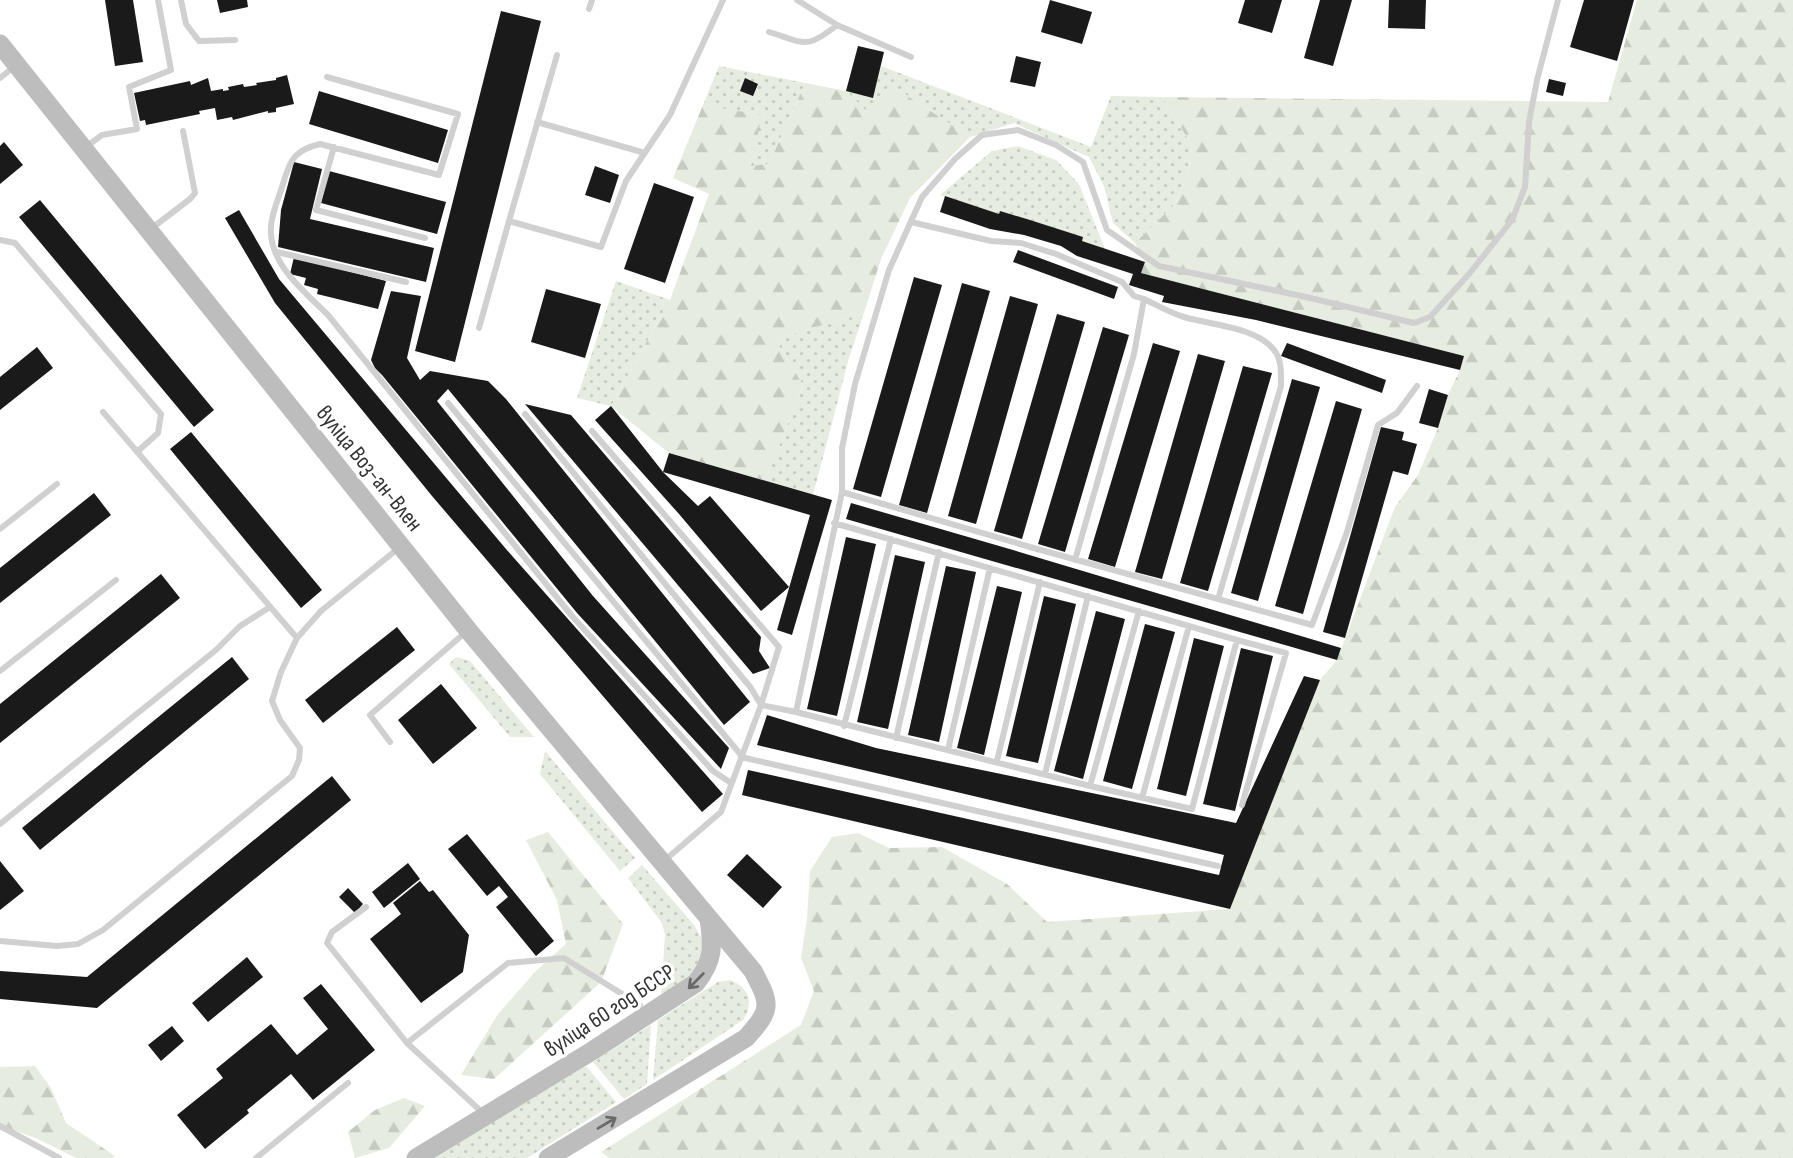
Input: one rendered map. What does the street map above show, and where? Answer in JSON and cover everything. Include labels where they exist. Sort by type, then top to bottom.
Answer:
[{"type":"main road","name":"вуліца Воз-ан-Влен","points":[[0,44],[468,630],[708,918]]},
{"type":"main road","name":"вуліца 60 год БССР","points":[[416,1158],[592,1051],[696,983],[708,967],[712,945],[708,918]]},
{"type":"main road","points":[[548,1158],[746,1038],[763,1019],[767,997],[753,971],[708,918]]},
{"type":"lane","points":[[83,149],[102,135],[137,129],[130,86],[171,70],[158,0]]},
{"type":"lane","points":[[181,0],[186,24],[200,41],[235,40]]},
{"type":"lane","points":[[589,9],[592,0]]},
{"type":"lane","points":[[509,221],[601,247],[626,181],[670,116],[723,0]]},
{"type":"lane","points":[[797,0],[837,25],[911,57]]},
{"type":"lane","points":[[796,712],[842,492],[842,448],[855,384],[889,270],[922,197],[955,159],[982,135],[1018,130],[1056,145],[1083,162],[1107,230],[1159,266],[1414,323],[1430,317],[1512,220],[1525,187],[1529,122],[1558,0]]},
{"type":"lane","points":[[769,32],[802,42],[817,41],[837,25]]},
{"type":"lane","points":[[479,328],[556,55]]},
{"type":"lane","points":[[0,78],[16,65]]},
{"type":"lane","points":[[327,77],[458,114],[439,175],[320,144],[301,149],[288,166],[271,226],[277,252],[288,276],[328,315],[572,616],[713,771],[732,783]]},
{"type":"lane","points":[[537,122],[645,153]]},
{"type":"lane","points":[[148,232],[195,193],[183,131]]},
{"type":"lane","points":[[334,147],[316,210],[425,238]]},
{"type":"lane","points":[[911,222],[991,241],[1021,243],[1056,254],[1122,282],[1134,296],[1181,316],[1234,328],[1260,338],[1276,351],[1282,371],[1281,386],[1218,599]]},
{"type":"lane","points":[[0,240],[15,243],[161,414],[158,433],[137,452]]},
{"type":"lane","points":[[277,252],[406,282]]},
{"type":"lane","points":[[1075,560],[1134,355],[1144,299]]},
{"type":"lane","points":[[842,492],[1312,625],[1347,532],[1378,425],[1397,413],[1417,386]]},
{"type":"lane","points":[[448,403],[741,756],[1218,866]]},
{"type":"lane","points":[[103,412],[297,638]]},
{"type":"lane","points":[[525,414],[751,688],[761,705],[1192,809],[1237,640]]},
{"type":"lane","points":[[592,431],[779,647],[761,705],[721,812],[664,862]]},
{"type":"lane","points":[[0,529],[57,484]]},
{"type":"lane","points":[[834,523],[1286,653],[1242,805]]},
{"type":"lane","points":[[844,726],[891,539]]},
{"type":"lane","points":[[0,942],[57,946],[78,944],[103,930],[292,776],[299,761],[300,748],[280,720],[272,701],[297,638],[321,611],[401,546]]},
{"type":"lane","points":[[896,738],[939,552]]},
{"type":"lane","points":[[948,750],[990,568]]},
{"type":"lane","points":[[0,671],[116,580]]},
{"type":"lane","points":[[997,761],[1040,582]]},
{"type":"lane","points":[[1045,774],[1088,596]]},
{"type":"lane","points":[[0,824],[216,650],[240,626],[270,607]]},
{"type":"lane","points":[[1090,786],[1139,611]]},
{"type":"lane","points":[[1142,798],[1189,626]]},
{"type":"lane","points":[[390,742],[370,716],[468,630]]},
{"type":"lane","points":[[366,907],[332,932],[327,943],[407,1043],[486,1116]]},
{"type":"lane","points":[[407,1043],[508,963],[564,958],[640,1005]]},
{"type":"lane","points":[[256,1158],[348,1083]]},
{"type":"lane","points":[[0,1126],[59,1158]]},
{"type":"green space","points":[[1637,0],[1793,0],[1793,1158],[609,1158],[601,1152],[801,1025],[814,991],[801,958],[810,871],[832,837],[858,833],[889,848],[942,847],[1007,884],[1047,922],[1230,909],[1320,680],[1337,660],[1395,507],[1418,475],[1464,356],[1141,273],[1145,262],[1135,243],[1175,204],[1189,169],[1191,144],[1162,97],[1608,102]]},
{"type":"green space","points":[[719,66],[805,83],[769,164],[751,167],[703,105]]},
{"type":"green space","points":[[881,66],[1091,147],[1111,96],[1162,97],[1191,144],[1189,169],[1175,204],[1135,243],[1113,223],[1104,186],[1089,157],[1014,123],[970,137],[897,89],[869,114],[846,91],[873,97]]},
{"type":"green space","points":[[805,83],[846,91],[869,113],[897,89],[970,137],[910,198],[881,259],[864,313],[775,339],[803,385],[765,481],[669,453],[611,406],[670,300],[709,194],[673,178],[703,105],[762,115],[751,166],[769,164]]},
{"type":"green space","points":[[1018,146],[1056,160],[1079,184],[1105,249],[1082,241],[1083,237],[940,195],[992,151]]},
{"type":"green space","points":[[616,281],[670,300],[611,406],[577,398]]},
{"type":"green space","points":[[864,313],[849,358],[813,495],[765,481],[803,385],[775,339]]},
{"type":"green space","points":[[456,657],[470,661],[534,737],[510,737],[449,664]]},
{"type":"green space","points":[[545,751],[635,858],[620,871],[540,774]]},
{"type":"green space","points":[[548,832],[623,924],[601,982],[494,1079],[461,1075],[498,1014],[536,971],[566,944],[557,900],[526,840]]},
{"type":"green space","points":[[642,865],[694,925],[705,951],[692,977],[661,997],[665,935],[662,923],[628,878]]},
{"type":"green space","points":[[730,980],[742,987],[748,997],[748,1008],[743,1020],[653,1080],[658,1020],[718,982]]},
{"type":"green space","points":[[651,1025],[647,1084],[624,1099],[593,1062]]},
{"type":"green space","points":[[35,1066],[51,1088],[66,1123],[115,1156],[76,1158],[36,1138],[0,1126],[0,1067]]},
{"type":"green space","points":[[586,1066],[616,1102],[527,1158],[432,1158]]},
{"type":"green space","points":[[404,1098],[425,1106],[389,1148],[355,1158],[348,1132],[375,1110]]},
{"type":"building","points":[[105,0],[133,0],[143,62],[115,66]]},
{"type":"building","points":[[217,0],[247,0],[248,7],[220,13]]},
{"type":"building","points":[[1050,0],[1092,12],[1082,44],[1041,32]]},
{"type":"building","points":[[1245,0],[1282,0],[1272,33],[1238,23]]},
{"type":"building","points":[[1320,0],[1352,0],[1333,66],[1304,58]]},
{"type":"building","points":[[1389,0],[1426,0],[1425,29],[1388,28]]},
{"type":"building","points":[[1584,0],[1634,0],[1617,61],[1570,47]]},
{"type":"building","points":[[501,11],[541,21],[455,362],[415,351]]},
{"type":"building","points":[[858,46],[884,52],[873,98],[846,91]]},
{"type":"building","points":[[1016,56],[1041,62],[1035,87],[1010,82]]},
{"type":"building","points":[[287,75],[294,104],[276,108],[276,112],[268,111],[233,120],[232,117],[217,120],[215,108],[199,111],[200,114],[146,125],[145,120],[140,121],[134,93],[190,81],[191,85],[208,78],[211,91],[223,91],[229,90],[228,87],[257,85],[256,83]]},
{"type":"building","points":[[745,78],[758,84],[753,96],[740,91]]},
{"type":"building","points":[[1549,79],[1566,83],[1563,96],[1546,92]]},
{"type":"building","points":[[319,91],[448,130],[438,163],[309,124]]},
{"type":"building","points":[[4,142],[23,165],[0,184],[0,146]]},
{"type":"building","points":[[294,162],[322,169],[310,219],[434,248],[426,282],[278,247],[281,210]]},
{"type":"building","points":[[595,166],[619,175],[610,203],[585,195]]},
{"type":"building","points":[[329,171],[446,202],[437,234],[321,203]]},
{"type":"building","points":[[654,183],[694,197],[665,283],[624,269]]},
{"type":"building","points":[[945,196],[1083,237],[1082,241],[1145,262],[1141,273],[1464,356],[1460,370],[1256,320],[1162,302],[1164,296],[1129,285],[1133,274],[1077,256],[1061,246],[990,229],[940,212]]},
{"type":"building","points":[[40,200],[214,410],[194,427],[19,217]]},
{"type":"building","points":[[239,210],[279,279],[506,549],[723,794],[702,812],[432,496],[275,303],[225,218]]},
{"type":"building","points":[[1018,250],[1118,287],[1114,299],[1013,262]]},
{"type":"building","points":[[294,257],[386,281],[378,309],[317,294],[318,289],[304,285],[306,278],[290,274]]},
{"type":"building","points":[[914,277],[942,285],[881,497],[853,489]]},
{"type":"building","points":[[962,283],[990,291],[927,513],[899,505]]},
{"type":"building","points":[[546,289],[601,304],[585,358],[531,342]]},
{"type":"building","points":[[391,291],[421,296],[407,358],[420,380],[430,371],[488,381],[506,399],[750,702],[724,725],[448,389],[437,401],[593,596],[729,748],[721,769],[577,613],[375,368],[371,360]]},
{"type":"building","points":[[1010,296],[1038,304],[976,524],[948,516]]},
{"type":"building","points":[[1057,314],[1085,322],[1022,539],[994,531]]},
{"type":"building","points":[[1103,327],[1129,335],[1065,552],[1038,544]]},
{"type":"building","points":[[1153,343],[1180,351],[1115,567],[1088,559]]},
{"type":"building","points":[[1287,343],[1386,380],[1382,393],[1281,356]]},
{"type":"building","points":[[37,347],[53,368],[0,410],[0,377]]},
{"type":"building","points":[[1198,354],[1225,361],[1162,579],[1135,572]]},
{"type":"building","points":[[1243,366],[1272,373],[1208,591],[1180,583]]},
{"type":"building","points":[[1292,379],[1320,387],[1258,601],[1231,593]]},
{"type":"building","points":[[1429,389],[1448,395],[1438,428],[1419,423]]},
{"type":"building","points":[[1336,401],[1362,409],[1303,614],[1275,606]]},
{"type":"building","points":[[525,404],[571,415],[761,637],[759,651],[770,668],[753,674]]},
{"type":"building","points":[[611,406],[663,472],[698,506],[710,496],[789,587],[761,611],[595,420]]},
{"type":"building","points":[[1381,427],[1404,432],[1402,440],[1417,444],[1408,475],[1393,471],[1345,638],[1323,632]]},
{"type":"building","points":[[191,432],[322,590],[301,608],[170,449]]},
{"type":"building","points":[[669,453],[832,500],[792,635],[777,630],[810,515],[663,472]]},
{"type":"building","points":[[94,493],[111,515],[0,603],[0,568]]},
{"type":"building","points":[[851,503],[1341,648],[1337,660],[846,519]]},
{"type":"building","points":[[846,537],[876,544],[837,716],[807,709]]},
{"type":"building","points":[[895,555],[925,562],[888,729],[857,722]]},
{"type":"building","points":[[946,566],[976,572],[939,742],[908,735]]},
{"type":"building","points":[[161,574],[180,598],[0,743],[0,704]]},
{"type":"building","points":[[997,586],[1022,592],[984,755],[957,748]]},
{"type":"building","points":[[1044,596],[1076,604],[1038,763],[1006,756]]},
{"type":"building","points":[[1096,611],[1125,619],[1083,779],[1054,771]]},
{"type":"building","points":[[1145,624],[1175,632],[1132,789],[1103,781]]},
{"type":"building","points":[[397,627],[415,650],[323,723],[305,700]]},
{"type":"building","points":[[1194,638],[1224,646],[1186,796],[1157,789]]},
{"type":"building","points":[[1241,648],[1273,656],[1235,811],[1203,804]]},
{"type":"building","points":[[232,657],[249,679],[40,850],[22,828]]},
{"type":"building","points":[[1304,676],[1320,680],[1230,909],[742,795],[748,770],[1219,875],[1224,855],[757,745],[767,715],[876,748],[1236,823]]},
{"type":"building","points":[[441,684],[477,728],[433,764],[398,720]]},
{"type":"building","points":[[332,776],[351,800],[97,1008],[0,999],[0,971],[87,977]]},
{"type":"building","points":[[467,834],[554,941],[536,956],[496,907],[508,897],[499,886],[487,896],[448,849]]},
{"type":"building","points":[[747,854],[782,887],[763,908],[727,875]]},
{"type":"building","points":[[0,861],[24,891],[0,910]]},
{"type":"building","points":[[408,863],[420,879],[384,908],[372,892]]},
{"type":"building","points":[[420,881],[429,892],[433,890],[469,935],[463,972],[421,1003],[370,939],[401,914],[393,903]]},
{"type":"building","points":[[348,888],[363,904],[355,913],[339,897]]},
{"type":"building","points":[[247,957],[263,977],[208,1022],[192,1003]]},
{"type":"building","points":[[321,984],[375,1050],[313,1100],[291,1074],[205,1149],[177,1115],[223,1078],[216,1069],[271,1024],[297,1055],[328,1029],[303,998]]},
{"type":"building","points":[[172,1026],[184,1041],[161,1061],[148,1045]]}]
